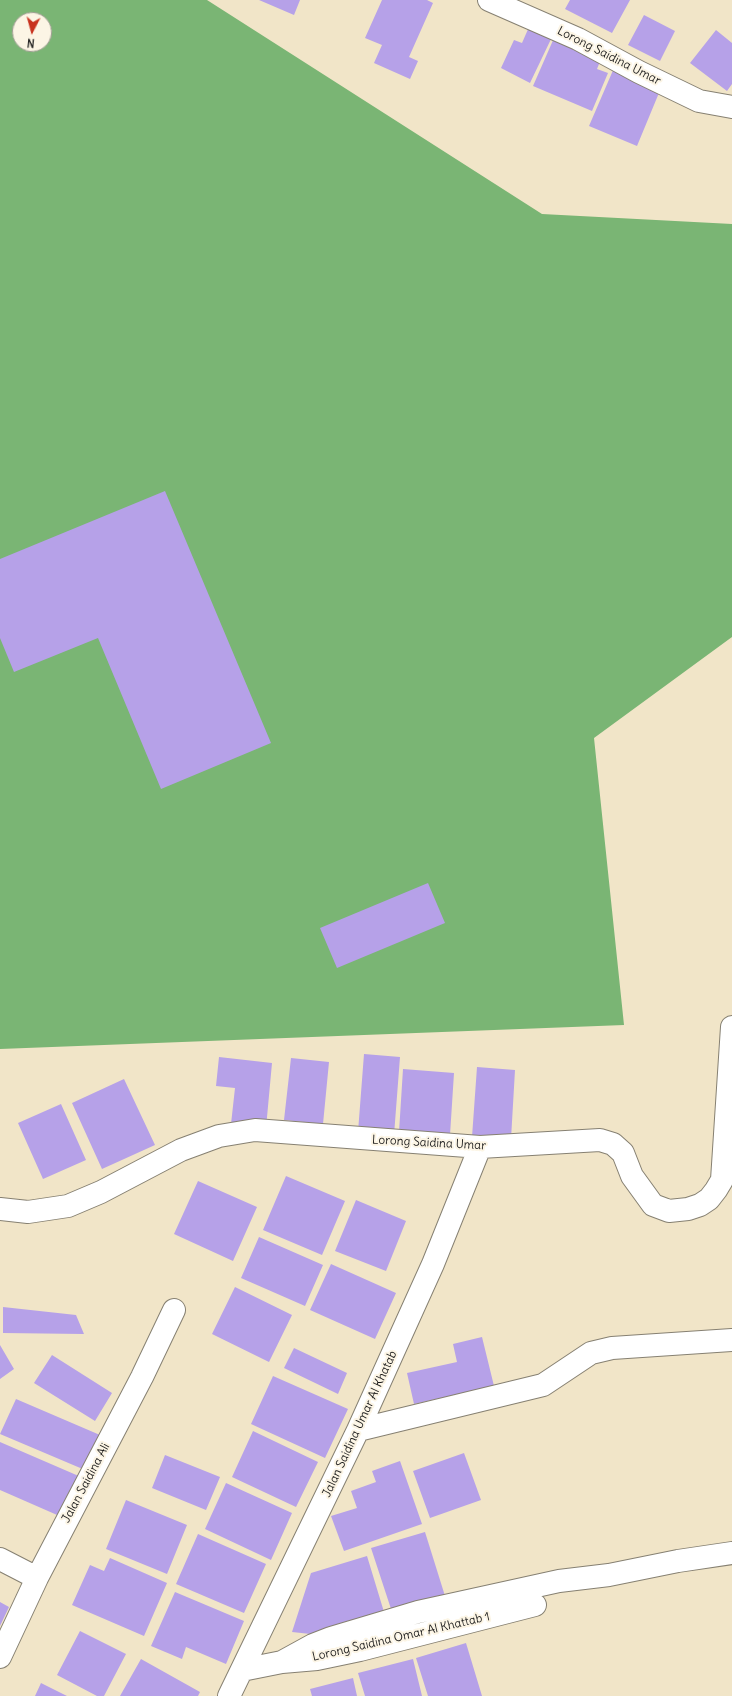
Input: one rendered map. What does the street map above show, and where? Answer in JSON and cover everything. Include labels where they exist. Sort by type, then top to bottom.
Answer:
[{"type":"street","name":"Lorong Saidina Umar","points":[[489,0],[578,39],[639,72],[699,101],[732,107]]},
{"type":"street","name":"Lorong Saidina Umar","points":[[0,1209],[28,1212],[68,1206],[101,1192],[181,1150],[219,1136],[255,1130],[480,1147],[600,1140],[613,1144],[623,1153],[632,1176],[653,1205],[669,1211],[688,1209],[700,1205],[712,1195],[722,1180],[732,1027]]},
{"type":"street","name":"Jalan Saidina Umar Al Khatab","points":[[229,1696],[358,1430],[433,1264],[480,1147]]},
{"type":"street","name":"Jalan Saidina Ali","points":[[0,1657],[37,1578],[142,1377],[174,1310]]},
{"type":"street","points":[[358,1430],[543,1385],[590,1352],[612,1348],[732,1340]]},
{"type":"street","points":[[282,1662],[313,1645],[332,1638],[418,1612],[559,1581],[732,1553]]},
{"type":"street","points":[[0,1559],[37,1578]]},
{"type":"street","name":"Lorong Saidina Omar Al Khattab 1","points":[[242,1670],[282,1662],[317,1659],[360,1650],[536,1605]]},
{"type":"green space","points":[[0,0],[207,0],[542,214],[732,224],[732,637],[594,738],[624,1025],[0,1049]]},
{"type":"building","points":[[259,0],[300,0],[294,15]]},
{"type":"building","points":[[382,0],[427,0],[433,3],[409,57],[418,61],[410,79],[374,63],[382,45],[365,38]]},
{"type":"building","points":[[570,0],[630,0],[612,33],[565,9]]},
{"type":"building","points":[[644,15],[675,31],[660,61],[628,45]]},
{"type":"building","points":[[529,27],[552,37],[530,83],[501,68],[514,40],[522,43]]},
{"type":"building","points":[[716,30],[732,43],[732,84],[727,91],[690,63]]},
{"type":"building","points":[[554,38],[601,59],[597,69],[608,73],[592,111],[533,86]]},
{"type":"building","points":[[614,68],[661,88],[637,146],[589,126]]},
{"type":"building","points":[[165,491],[271,743],[161,789],[98,638],[14,672],[0,638],[0,559]]},
{"type":"building","points":[[428,883],[445,923],[337,968],[320,928]]},
{"type":"building","points":[[364,1054],[400,1057],[394,1135],[358,1132]]},
{"type":"building","points":[[219,1057],[272,1063],[266,1128],[231,1124],[235,1088],[216,1086]]},
{"type":"building","points":[[291,1058],[329,1062],[323,1124],[284,1120]]},
{"type":"building","points":[[477,1067],[515,1070],[511,1139],[472,1137]]},
{"type":"building","points":[[403,1069],[454,1073],[450,1135],[399,1132]]},
{"type":"building","points":[[124,1079],[155,1145],[102,1169],[72,1103]]},
{"type":"building","points":[[61,1104],[86,1160],[43,1179],[18,1123]]},
{"type":"building","points":[[286,1176],[345,1201],[322,1255],[263,1230]]},
{"type":"building","points":[[198,1181],[257,1207],[233,1261],[174,1234]]},
{"type":"building","points":[[356,1200],[406,1221],[386,1271],[335,1251]]},
{"type":"building","points":[[259,1237],[323,1265],[305,1306],[241,1278]]},
{"type":"building","points":[[331,1264],[396,1293],[375,1339],[310,1310]]},
{"type":"building","points":[[235,1287],[292,1315],[269,1362],[212,1334]]},
{"type":"building","points":[[3,1307],[76,1315],[84,1334],[3,1333]]},
{"type":"building","points":[[482,1337],[494,1386],[414,1404],[407,1373],[457,1362],[453,1344]]},
{"type":"building","points":[[0,1345],[14,1369],[0,1379]]},
{"type":"building","points":[[294,1348],[347,1373],[338,1394],[284,1368]]},
{"type":"building","points":[[52,1355],[112,1393],[95,1421],[34,1383]]},
{"type":"building","points":[[273,1376],[348,1409],[325,1458],[251,1424]]},
{"type":"building","points":[[16,1399],[100,1435],[85,1470],[0,1434]]},
{"type":"building","points":[[253,1431],[318,1462],[296,1507],[232,1477]]},
{"type":"building","points":[[0,1442],[81,1477],[64,1518],[0,1490]]},
{"type":"building","points":[[464,1453],[481,1500],[430,1518],[413,1471]]},
{"type":"building","points":[[165,1455],[220,1477],[206,1510],[152,1488]]},
{"type":"building","points":[[400,1461],[422,1524],[344,1551],[331,1516],[357,1508],[351,1491],[376,1482],[372,1471]]},
{"type":"building","points":[[226,1483],[292,1513],[271,1560],[205,1529]]},
{"type":"building","points":[[126,1500],[187,1525],[167,1574],[106,1549]]},
{"type":"building","points":[[425,1532],[445,1596],[392,1612],[371,1548]]},
{"type":"building","points":[[198,1534],[266,1564],[244,1613],[176,1584]]},
{"type":"building","points":[[367,1556],[384,1612],[320,1635],[292,1632],[311,1573]]},
{"type":"building","points":[[110,1558],[167,1583],[144,1636],[72,1605],[90,1565],[104,1571]]},
{"type":"building","points":[[175,1592],[244,1621],[226,1664],[186,1647],[182,1659],[151,1646]]},
{"type":"building","points":[[0,1602],[9,1607],[0,1626]]},
{"type":"building","points":[[80,1631],[126,1654],[104,1696],[97,1696],[57,1675]]},
{"type":"building","points":[[466,1643],[482,1696],[428,1696],[416,1658]]},
{"type":"building","points":[[141,1659],[200,1692],[198,1696],[120,1696]]},
{"type":"building","points":[[413,1659],[422,1696],[365,1696],[358,1673]]},
{"type":"building","points":[[353,1678],[357,1696],[312,1696],[310,1689]]},
{"type":"building","points":[[41,1683],[67,1696],[35,1696]]}]
